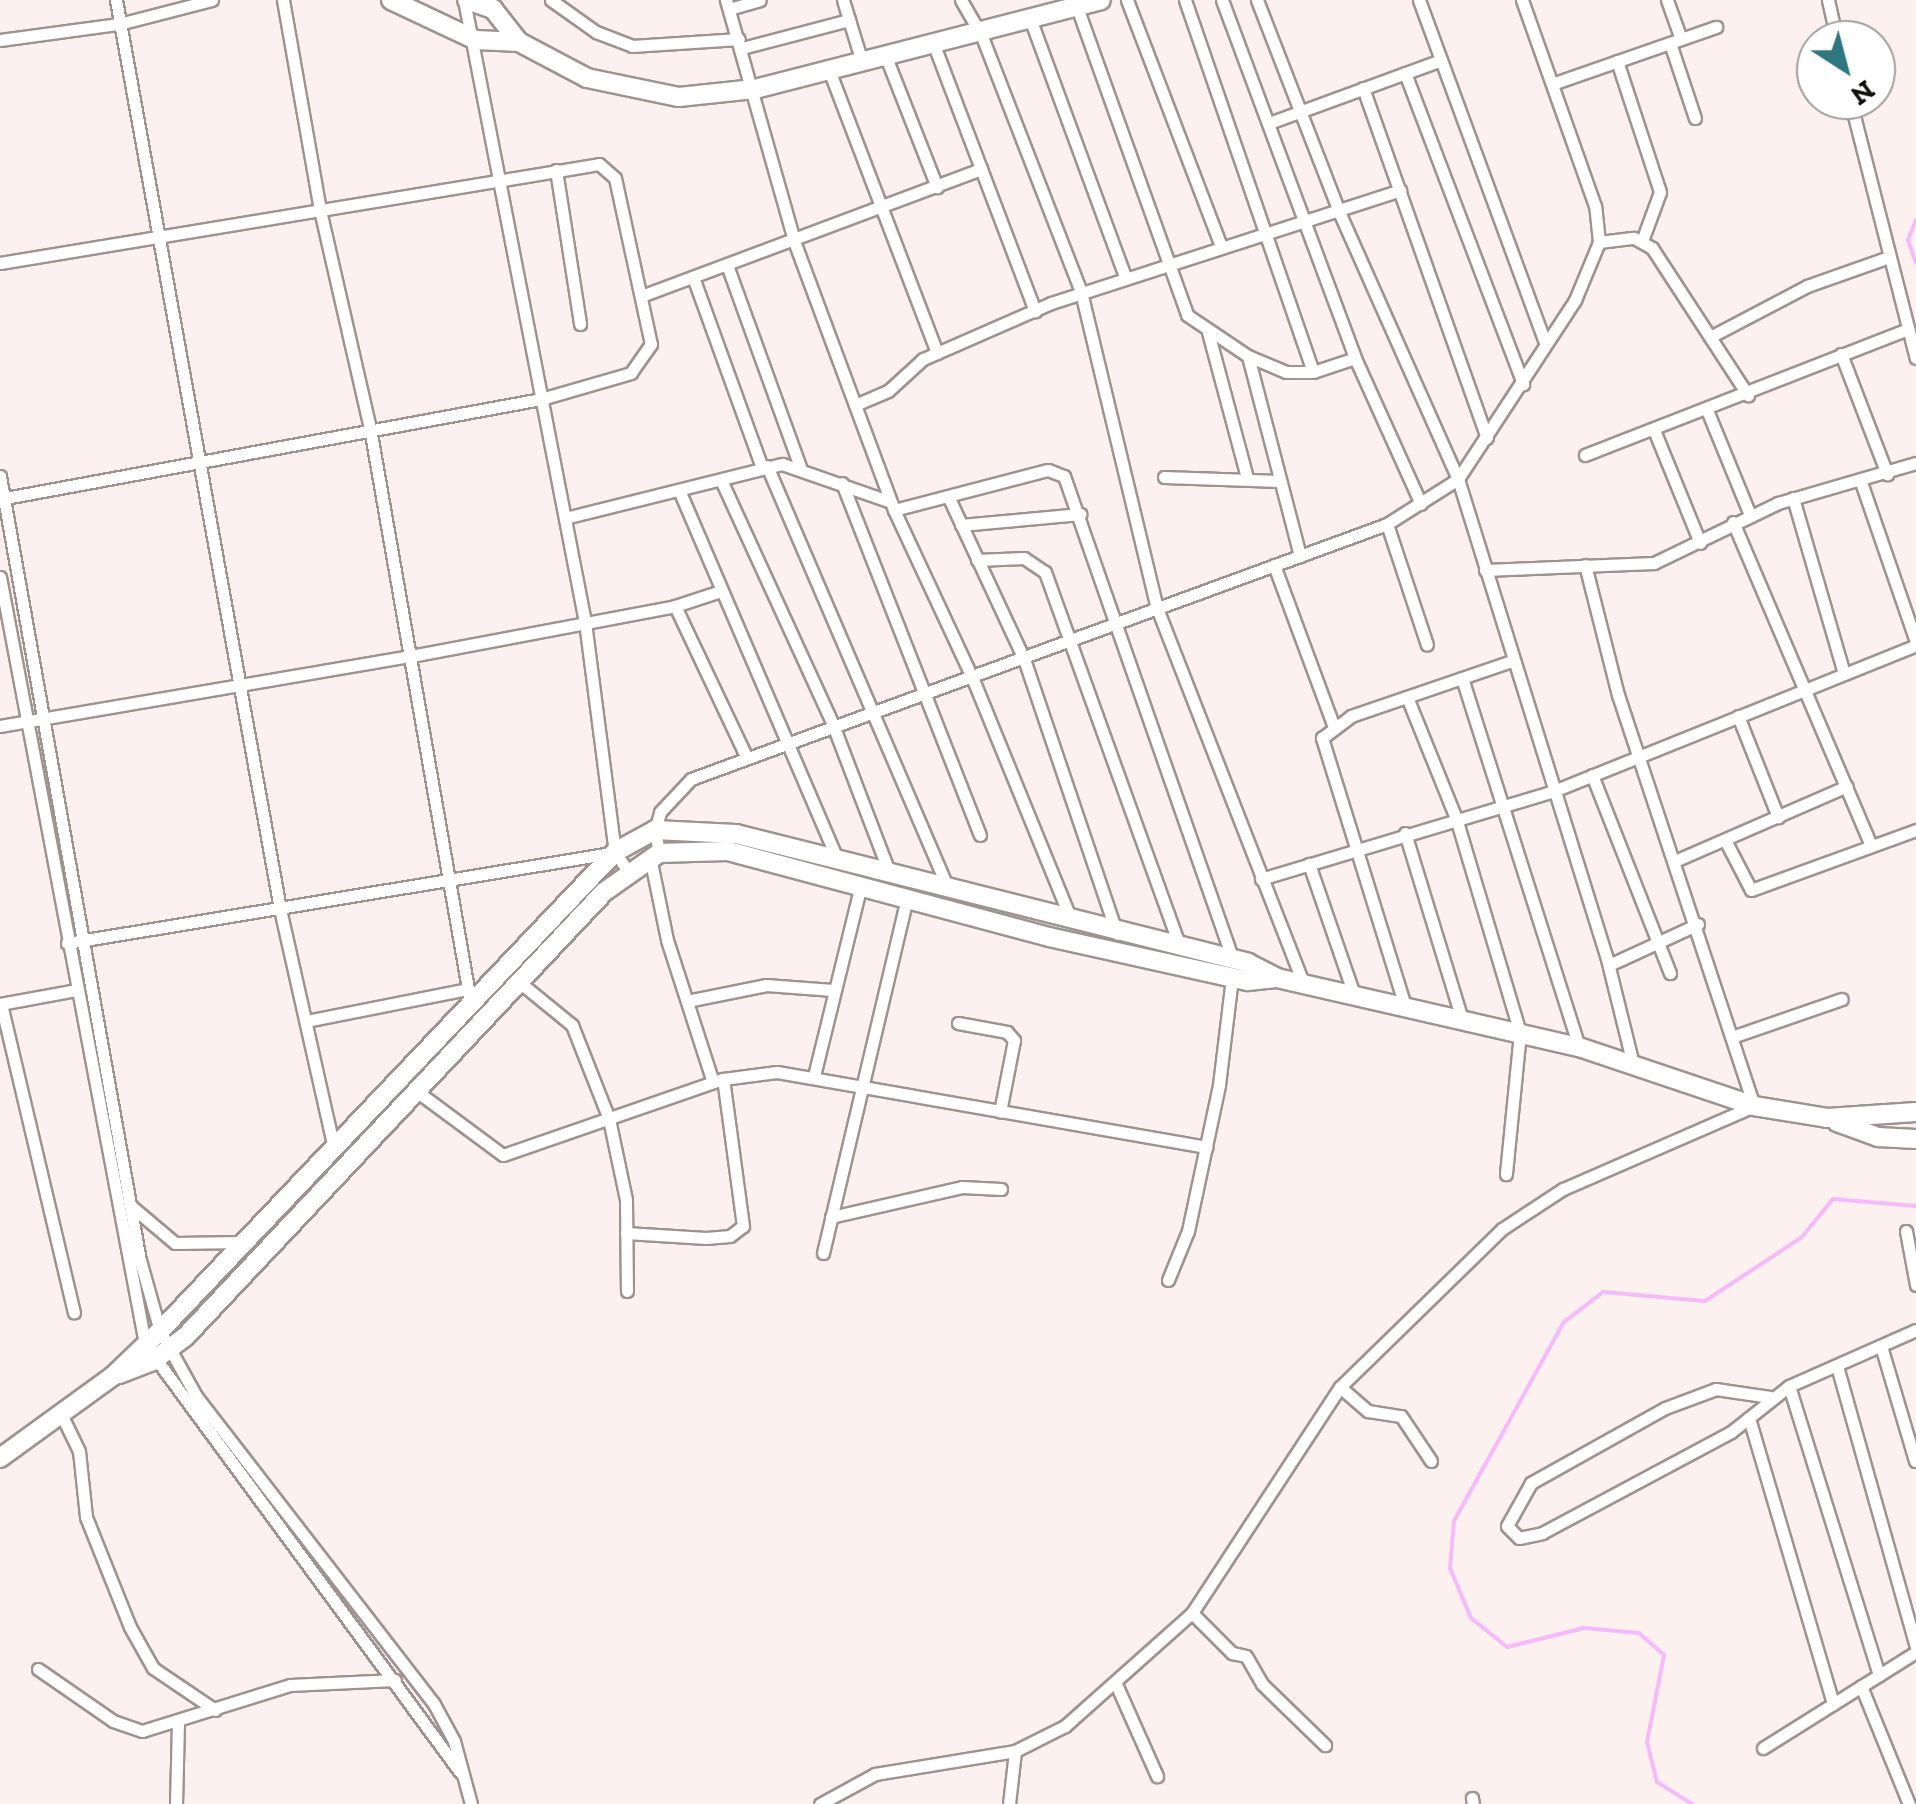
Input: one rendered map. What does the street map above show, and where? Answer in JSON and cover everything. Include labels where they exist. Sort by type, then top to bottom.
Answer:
[{"type":"street","points":[[116,0],[280,910],[334,1149]]},
{"type":"street","points":[[0,40],[119,24],[212,0]]},
{"type":"street","points":[[283,0],[320,210],[370,428],[469,998]]},
{"type":"street","points":[[391,0],[476,40],[519,42]]},
{"type":"street","points":[[466,0],[584,622],[616,852],[627,870]]},
{"type":"street","points":[[466,0],[492,9],[519,42],[587,78],[679,97],[755,88],[981,34],[1100,0]]},
{"type":"street","points":[[551,0],[596,32],[632,46],[741,44],[849,20]]},
{"type":"street","points":[[760,0],[727,5],[755,88],[794,241],[893,506],[972,677],[1072,924]]},
{"type":"street","points":[[843,0],[862,62]]},
{"type":"street","points":[[962,0],[981,34],[1081,292],[1157,608],[1303,983]]},
{"type":"street","points":[[1127,0],[1221,246]]},
{"type":"street","points":[[1185,0],[1268,231],[1312,372]]},
{"type":"street","points":[[1222,0],[1306,219],[1354,358],[1421,504]]},
{"type":"street","points":[[1257,0],[1338,209],[1458,479],[1552,792],[1609,965],[1633,1064]]},
{"type":"street","points":[[1419,0],[1546,342]]},
{"type":"street","points":[[626,1234],[706,1238],[730,1236],[743,1226],[718,1081],[687,1000],[655,855],[655,830],[678,788],[833,725],[1386,524],[1458,479],[1524,384],[1575,300],[1598,242],[1595,206],[1522,0]]},
{"type":"street","points":[[1667,0],[1695,118]]},
{"type":"street","points":[[1076,7],[1180,305],[1208,332],[1248,356],[1286,372],[1312,372],[1354,358]]},
{"type":"street","points":[[1031,21],[1125,276]]},
{"type":"street","points":[[1552,84],[1716,27]]},
{"type":"street","points":[[934,45],[1034,311]]},
{"type":"street","points":[[886,57],[937,186]]},
{"type":"street","points":[[1269,123],[1442,60]]},
{"type":"street","points":[[1618,61],[1660,192],[1642,241]]},
{"type":"street","points":[[830,70],[937,353]]},
{"type":"street","points":[[1405,73],[1524,384]]},
{"type":"street","points":[[1363,88],[1487,438]]},
{"type":"street","points":[[1855,120],[1916,358]]},
{"type":"street","points":[[0,262],[599,164],[612,172],[644,294],[651,344],[644,362],[612,382],[541,399],[2,498]]},
{"type":"street","points":[[556,170],[580,324]]},
{"type":"street","points":[[644,294],[981,170]]},
{"type":"street","points":[[855,405],[888,391],[937,353],[1081,292],[1400,190]]},
{"type":"street","points":[[1598,242],[1642,241]]},
{"type":"street","points":[[1642,241],[1748,395]]},
{"type":"street","points":[[1710,337],[1807,286],[1889,257]]},
{"type":"street","points":[[726,265],[800,467]]},
{"type":"street","points":[[693,277],[764,467],[948,889]]},
{"type":"street","points":[[1585,456],[1908,329]]},
{"type":"street","points":[[1208,332],[1248,478]]},
{"type":"street","points":[[1842,354],[1887,474]]},
{"type":"street","points":[[1248,356],[1300,556]]},
{"type":"street","points":[[1707,410],[1750,515]]},
{"type":"street","points":[[1654,430],[1700,543]]},
{"type":"street","points":[[1485,570],[1654,564],[1700,543],[1733,522],[1793,498],[1861,482],[1916,463]]},
{"type":"street","points":[[565,518],[764,467],[800,467],[893,506],[1058,471],[1080,514],[1112,625],[1232,969],[1206,1147],[1188,1231],[1168,1280]]},
{"type":"street","points":[[0,476],[132,1206],[160,1331],[155,1352]]},
{"type":"street","points":[[1164,477],[1280,481]]},
{"type":"street","points":[[721,480],[833,725],[888,872]]},
{"type":"street","points":[[1261,880],[1405,833],[1552,792],[1916,643],[1861,482]]},
{"type":"street","points":[[842,483],[980,835]]},
{"type":"street","points":[[679,490],[836,859]]},
{"type":"street","points":[[948,496],[1024,658],[1117,934]]},
{"type":"street","points":[[1793,498],[1844,674]]},
{"type":"street","points":[[961,526],[1080,514]]},
{"type":"street","points":[[1733,522],[1870,843]]},
{"type":"street","points":[[1386,524],[1427,645]]},
{"type":"street","points":[[978,560],[1024,558],[1042,566],[1066,642],[1180,948]]},
{"type":"street","points":[[1585,564],[1609,666],[1678,860],[1754,1106]]},
{"type":"street","points":[[1274,565],[1334,727]]},
{"type":"street","points":[[0,577],[76,990],[155,1352],[463,1776]]},
{"type":"street","points":[[0,726],[411,656],[675,606],[721,591]]},
{"type":"street","points":[[675,606],[747,758]]},
{"type":"street","points":[[1405,1006],[1321,743],[1334,727],[1512,661]]},
{"type":"street","points":[[1462,678],[1580,1046]]},
{"type":"street","points":[[1407,697],[1456,818],[1520,1033],[1506,1174]]},
{"type":"street","points":[[1738,716],[1778,817]]},
{"type":"street","points":[[1592,775],[1670,972]]},
{"type":"street","points":[[1678,860],[1847,786]]},
{"type":"street","points":[[160,1331],[248,1242],[469,998],[616,852],[655,830],[722,832],[836,859],[1072,924],[1180,948],[1232,969]]},
{"type":"street","points":[[1725,840],[1751,890],[1870,843],[1916,830]]},
{"type":"street","points":[[1405,833],[1462,1020]]},
{"type":"street","points":[[0,1458],[114,1376],[155,1352],[627,870],[655,855],[728,851],[907,898],[1580,1046],[1754,1106],[1827,1118],[1878,1137],[1916,1140]]},
{"type":"street","points":[[67,943],[616,852]]},
{"type":"street","points":[[1309,864],[1354,995]]},
{"type":"street","points":[[814,1076],[861,885]]},
{"type":"street","points":[[824,1253],[907,898]]},
{"type":"street","points":[[1609,965],[1698,924]]},
{"type":"street","points":[[518,981],[572,1025],[609,1119],[622,1172],[627,1291]]},
{"type":"street","points":[[687,1000],[766,985],[833,990]]},
{"type":"street","points":[[74,1312],[1,1004],[76,990]]},
{"type":"street","points":[[306,1021],[469,998]]},
{"type":"street","points":[[1732,1037],[1842,999]]},
{"type":"street","points":[[958,1022],[1007,1032],[1014,1040],[1000,1112]]},
{"type":"street","points":[[415,1090],[502,1155],[718,1081],[777,1072],[1206,1147]]},
{"type":"street","points":[[820,1804],[874,1774],[1015,1750],[1064,1726],[1192,1613],[1340,1388],[1502,1229],[1534,1206],[1754,1106]]},
{"type":"street","points":[[1827,1118],[1916,1112]]},
{"type":"street","points":[[830,1217],[962,1187],[1001,1189]]},
{"type":"street","points":[[132,1206],[175,1242],[248,1242]]},
{"type":"street","points":[[1906,1231],[1916,1285]]},
{"type":"street","points":[[1770,1397],[1716,1388],[1666,1408],[1531,1482],[1507,1526],[1519,1538],[1542,1533],[1750,1418],[1770,1397],[1789,1386],[1916,1330]]},
{"type":"street","points":[[1881,1346],[1915,1461]]},
{"type":"street","points":[[155,1352],[417,1680],[454,1741],[472,1804]]},
{"type":"street","points":[[1763,1748],[1916,1650],[1836,1366]]},
{"type":"street","points":[[1789,1386],[1879,1675]]},
{"type":"street","points":[[1340,1388],[1372,1413],[1401,1416],[1431,1461]]},
{"type":"street","points":[[61,1414],[78,1452],[86,1516],[130,1627],[154,1668],[216,1710]]},
{"type":"street","points":[[1750,1418],[1833,1704]]},
{"type":"street","points":[[1192,1613],[1230,1651],[1246,1656],[1262,1684],[1326,1746]]},
{"type":"street","points":[[38,1669],[128,1729],[178,1723],[290,1686],[395,1680]]},
{"type":"street","points":[[404,1691],[417,1680]]},
{"type":"street","points":[[1116,1684],[1157,1776]]},
{"type":"street","points":[[1861,1686],[1909,1804]]},
{"type":"street","points":[[176,1804],[178,1723]]},
{"type":"street","points":[[1009,1804],[1015,1750]]},
{"type":"waterway","points":[[1916,220],[1908,240],[1916,263]]},
{"type":"waterway","points":[[1692,1804],[1657,1782],[1647,1742],[1664,1655],[1639,1633],[1584,1628],[1507,1647],[1471,1618],[1450,1568],[1454,1521],[1564,1322],[1603,1292],[1705,1301],[1802,1237],[1833,1199],[1916,1206]]}]
